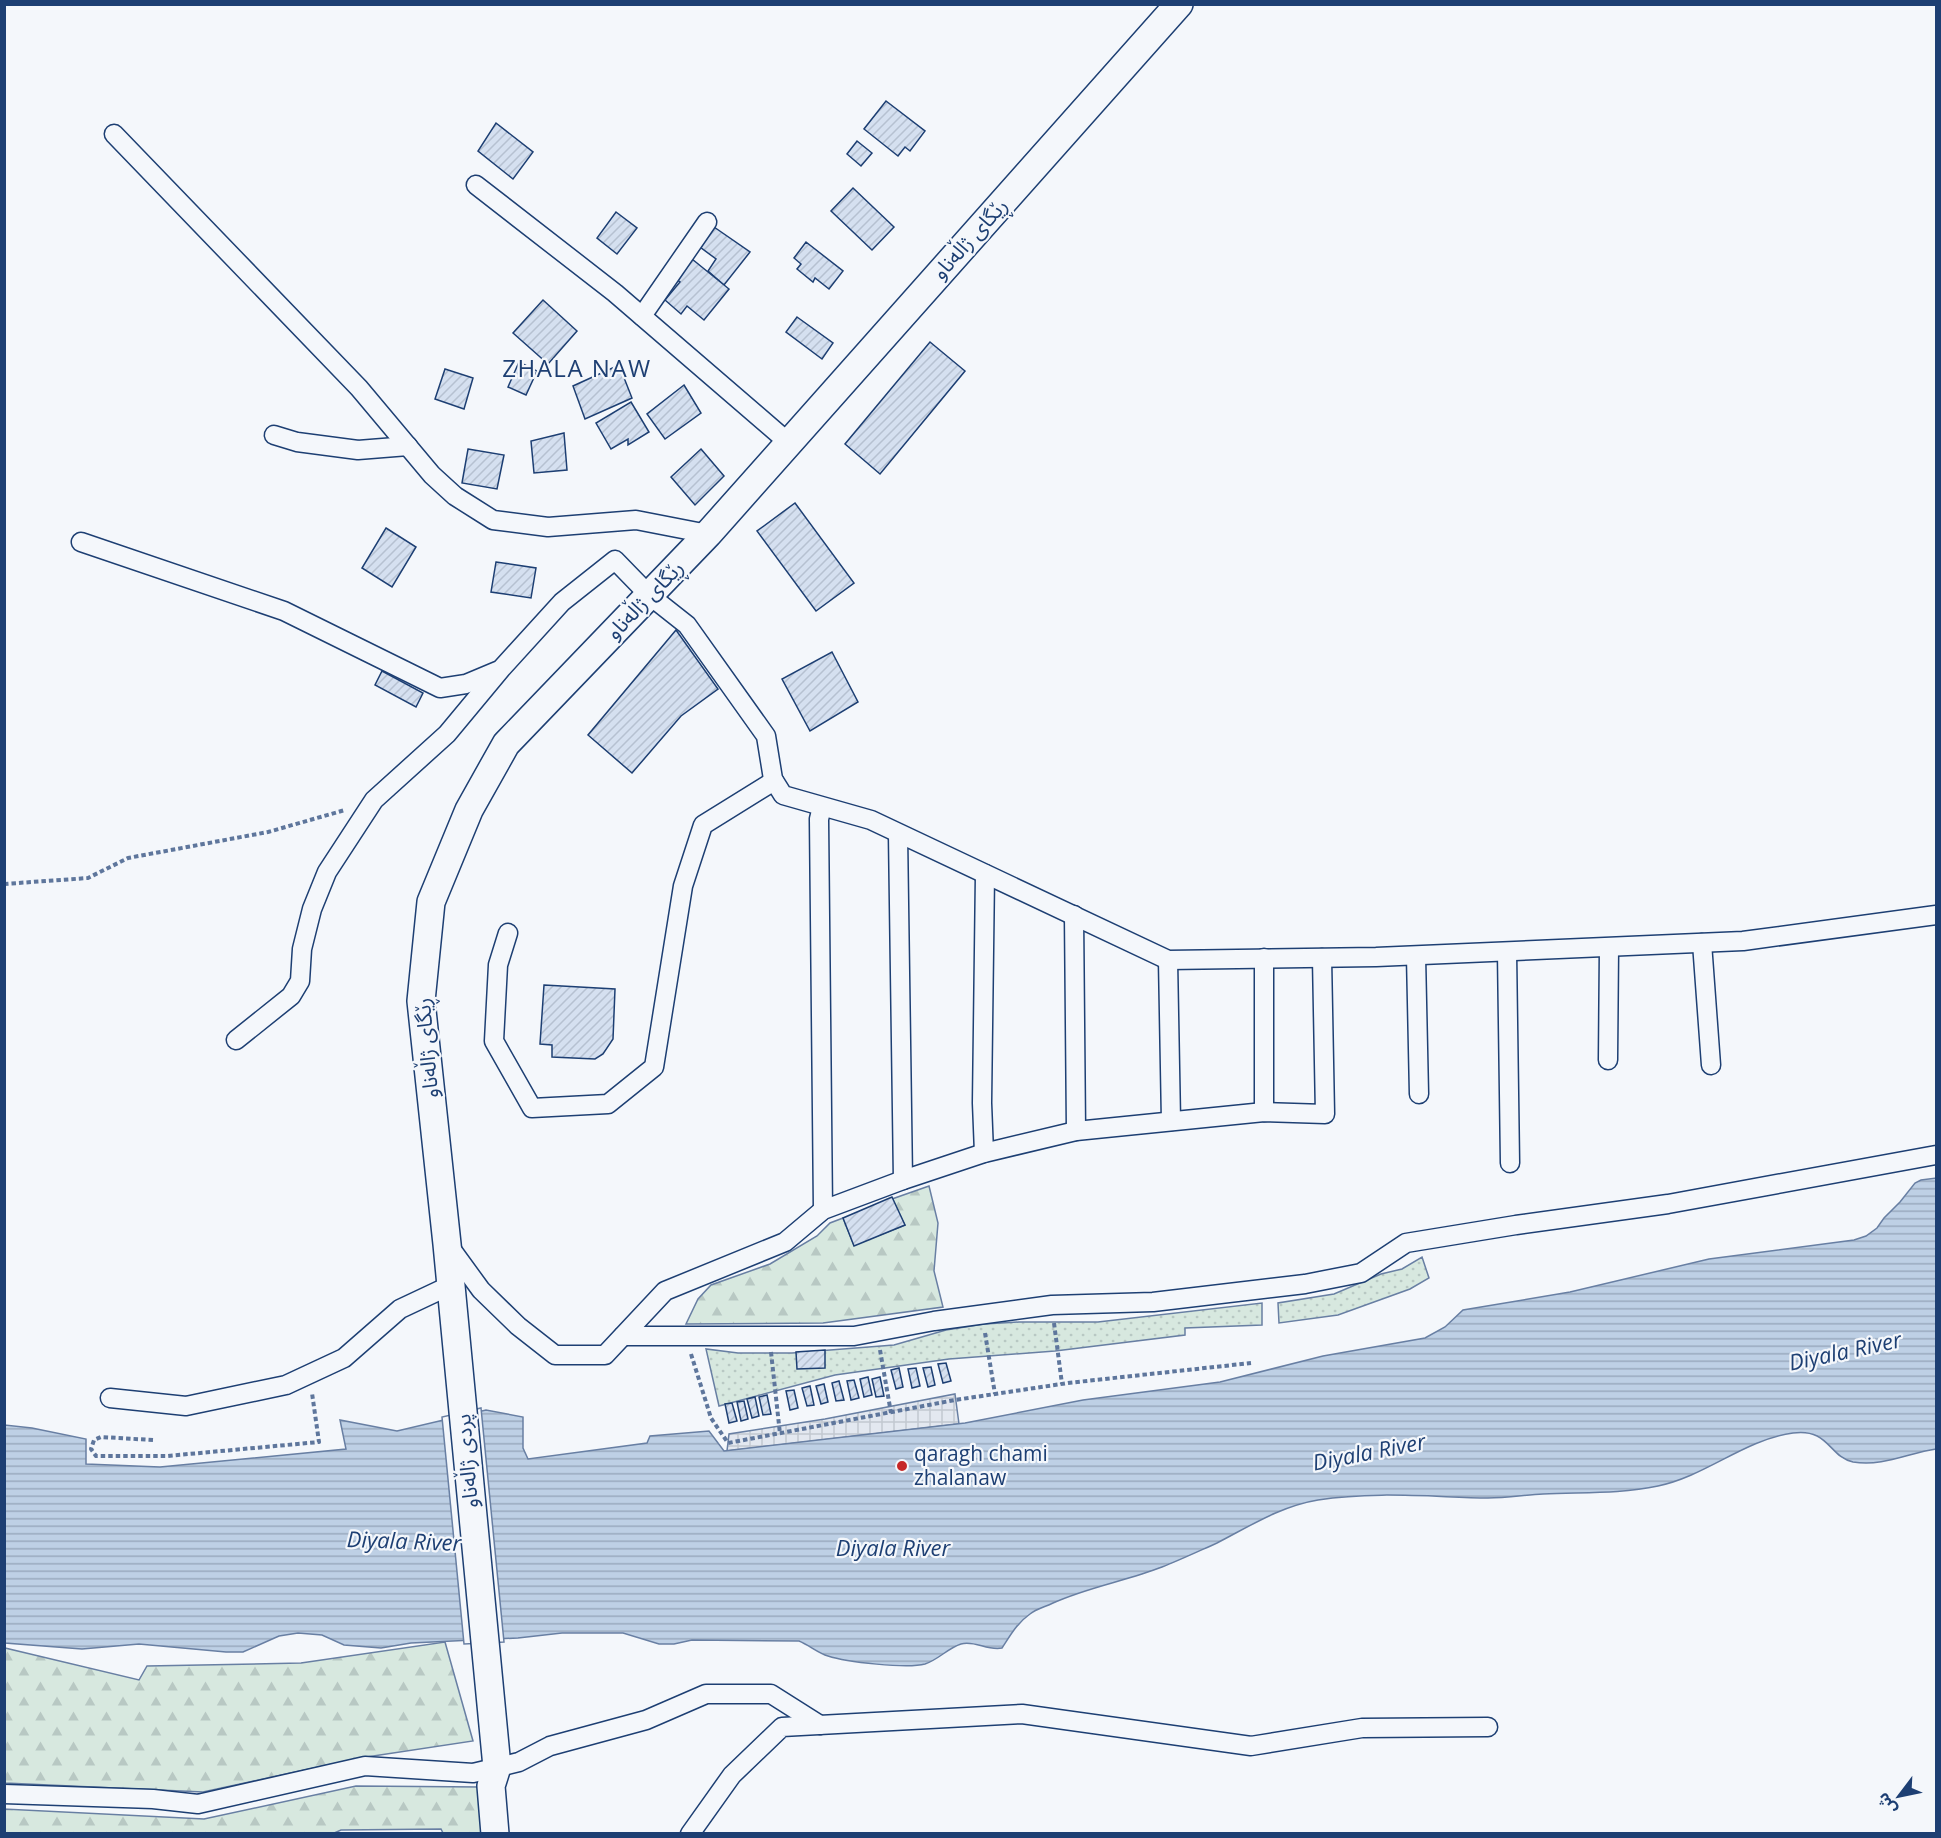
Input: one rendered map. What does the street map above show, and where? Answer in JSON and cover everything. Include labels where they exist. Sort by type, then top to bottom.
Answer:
[{"type":"main road","name":"ڕێگای ژاڵەناو","points":[[454,1325],[421,1001],[431,902],[469,810],[506,744],[708,534],[1179,4]]},
{"type":"main road","name":"پردی ژاڵەناو","points":[[454,1325],[496,1767]]},
{"type":"main road","points":[[495,1833],[491,1786],[496,1767]]},
{"type":"main road","points":[[496,1767],[506,1782],[512,1833]]},
{"type":"street","points":[[114,134],[359,388],[432,475],[455,496],[493,520],[548,527],[636,520],[708,534]]},
{"type":"street","points":[[476,185],[615,293],[789,443]]},
{"type":"street","points":[[642,316],[707,222]]},
{"type":"street","points":[[274,435],[297,442],[358,450],[408,446]]},
{"type":"street","points":[[81,542],[284,611],[440,688],[466,684],[501,669]]},
{"type":"street","points":[[236,1040],[291,996],[300,981],[305,939],[312,909],[327,872],[374,800],[447,734],[501,669],[562,602],[615,560],[649,595],[687,625],[766,736],[774,781],[783,795],[871,820],[1168,960],[1416,956],[1743,941],[1936,915]]},
{"type":"street","points":[[508,933],[498,965],[494,1041],[531,1108],[608,1104],[654,1067],[683,886],[704,825],[774,781]]},
{"type":"street","points":[[822,807],[819,819],[823,1210]]},
{"type":"street","points":[[898,834],[903,1180]]},
{"type":"street","points":[[984,1153],[982,1103],[985,874]]},
{"type":"street","points":[[1074,915],[1076,1131]]},
{"type":"street","points":[[1702,943],[1710,1065]]},
{"type":"street","points":[[1608,1060],[1609,948]]},
{"type":"street","points":[[1507,952],[1510,1163]]},
{"type":"street","points":[[1416,956],[1419,1094]]},
{"type":"street","points":[[1264,958],[1264,1112]]},
{"type":"street","points":[[447,1244],[481,1290],[518,1326],[555,1355],[605,1355],[665,1291],[785,1242],[823,1210],[903,1180],[984,1153],[1076,1131],[1264,1112],[1325,1114],[1322,958]]},
{"type":"street","points":[[1168,960],[1171,1120]]},
{"type":"street","points":[[623,1336],[854,1336],[934,1321],[1052,1305],[1153,1302],[1305,1284],[1361,1273],[1406,1243],[1668,1204],[1936,1155]]},
{"type":"street","points":[[110,1398],[186,1406],[286,1385],[344,1358],[400,1309],[451,1285]]},
{"type":"street","points":[[4,1794],[153,1799],[198,1804],[365,1766],[473,1773],[519,1762],[550,1746],[646,1720],[706,1694],[771,1694],[820,1725]]},
{"type":"street","points":[[690,1833],[732,1775],[782,1727],[1022,1714],[1251,1746],[1362,1728],[1488,1727]]},
{"type":"path","points":[[4,884],[88,878],[128,858],[268,832],[374,800]]},
{"type":"path","points":[[1052,1305],[1062,1384]]},
{"type":"path","points":[[982,1314],[995,1394]]},
{"type":"path","points":[[877,1332],[891,1413]]},
{"type":"path","points":[[686,1336],[711,1418],[728,1443],[995,1394],[1062,1384],[1251,1363]]},
{"type":"path","points":[[770,1337],[780,1434]]},
{"type":"path","points":[[153,1440],[101,1437],[94,1440],[91,1449],[96,1456],[167,1456],[319,1442],[310,1374]]},
{"type":"green space","points":[[929,1186],[938,1223],[934,1271],[943,1307],[823,1323],[686,1324],[698,1299],[711,1285],[770,1264],[817,1236],[830,1223],[843,1218],[854,1245],[905,1225],[892,1199]]},
{"type":"green space","points":[[1422,1257],[1429,1278],[1410,1289],[1338,1315],[1279,1323],[1278,1303],[1334,1294],[1381,1274],[1402,1269]]},
{"type":"green space","points":[[1262,1303],[1262,1325],[1185,1328],[1185,1335],[1055,1351],[949,1359],[835,1375],[719,1406],[706,1349],[738,1353],[792,1353],[894,1345],[946,1330],[984,1324],[1098,1322]]},
{"type":"green space","points":[[445,1642],[473,1741],[360,1758],[203,1792],[5,1783],[5,1648],[139,1680],[147,1666],[301,1663]]},
{"type":"green space","points":[[356,1786],[481,1787],[485,1833],[443,1833],[441,1829],[341,1830],[332,1834],[5,1833],[4,1809],[204,1819]]},
{"type":"shaded area","points":[[955,1394],[959,1424],[727,1451],[729,1434],[825,1419]]},
{"type":"water","name":"Diyala River","points":[[1936,1178],[1936,1449],[1895,1459],[1875,1463],[1853,1462],[1839,1455],[1814,1435],[1793,1433],[1758,1443],[1676,1481],[1644,1489],[1495,1498],[1382,1495],[1318,1500],[1278,1512],[1217,1543],[1162,1567],[1066,1597],[1038,1609],[1021,1621],[1002,1648],[966,1643],[952,1648],[930,1662],[916,1665],[876,1664],[837,1658],[824,1655],[799,1641],[692,1640],[674,1644],[659,1644],[623,1633],[562,1633],[518,1638],[411,1643],[381,1648],[344,1645],[322,1635],[298,1633],[279,1636],[243,1652],[139,1644],[82,1649],[5,1643],[5,1425],[86,1439],[86,1464],[160,1467],[346,1449],[340,1420],[397,1431],[486,1410],[523,1417],[523,1448],[528,1459],[647,1443],[650,1436],[709,1431],[724,1451],[965,1423],[1083,1400],[1220,1382],[1323,1356],[1425,1338],[1445,1327],[1463,1310],[1570,1292],[1709,1259],[1854,1240],[1866,1236],[1877,1228],[1915,1183]]},
{"type":"pier","points":[[481,1408],[504,1642],[464,1644],[442,1417]]},
{"type":"building","points":[[886,101],[925,131],[910,151],[905,147],[898,156],[864,129]]},
{"type":"building","points":[[496,123],[533,152],[513,179],[478,151]]},
{"type":"building","points":[[857,141],[872,153],[861,166],[847,154]]},
{"type":"building","points":[[853,188],[894,227],[872,250],[831,211]]},
{"type":"building","points":[[616,212],[637,228],[617,254],[597,238]]},
{"type":"building","points":[[714,227],[750,252],[724,285],[708,271],[716,259],[700,247]]},
{"type":"building","points":[[806,242],[843,271],[829,289],[815,278],[813,282],[797,269],[801,264],[794,258]]},
{"type":"building","points":[[692,259],[729,289],[704,320],[687,306],[681,314],[665,300],[680,282],[676,279]]},
{"type":"building","points":[[543,300],[577,331],[548,364],[513,333]]},
{"type":"building","points":[[797,317],[833,343],[822,359],[786,332]]},
{"type":"building","points":[[930,342],[965,371],[880,474],[845,444]]},
{"type":"building","points":[[519,362],[537,371],[526,395],[508,387]]},
{"type":"building","points":[[619,365],[632,398],[585,419],[573,386]]},
{"type":"building","points":[[445,369],[473,378],[464,409],[435,399]]},
{"type":"building","points":[[684,385],[701,413],[665,439],[647,414]]},
{"type":"building","points":[[631,402],[649,432],[628,445],[628,439],[611,449],[596,423]]},
{"type":"building","points":[[564,433],[567,470],[534,473],[531,441]]},
{"type":"building","points":[[468,449],[504,455],[497,489],[462,483]]},
{"type":"building","points":[[701,449],[724,476],[695,505],[671,477]]},
{"type":"building","points":[[795,503],[854,583],[816,611],[757,531]]},
{"type":"building","points":[[386,528],[416,547],[392,587],[362,568]]},
{"type":"building","points":[[496,562],[536,568],[531,598],[491,592]]},
{"type":"building","points":[[676,630],[718,689],[681,716],[632,773],[588,735]]},
{"type":"building","points":[[832,652],[858,702],[810,731],[782,679]]},
{"type":"building","points":[[382,671],[423,693],[416,707],[375,685]]},
{"type":"building","points":[[544,985],[615,989],[613,1039],[603,1054],[595,1059],[552,1057],[552,1045],[540,1044]]},
{"type":"building","points":[[892,1197],[905,1225],[854,1246],[843,1218]]},
{"type":"building","points":[[825,1350],[825,1368],[797,1369],[796,1352]]},
{"type":"building","points":[[946,1363],[951,1381],[943,1383],[938,1364]]},
{"type":"building","points":[[931,1367],[935,1385],[928,1387],[923,1368]]},
{"type":"building","points":[[899,1368],[903,1387],[896,1389],[891,1370]]},
{"type":"building","points":[[916,1368],[920,1386],[912,1388],[908,1369]]},
{"type":"building","points":[[868,1377],[872,1395],[864,1397],[860,1379]]},
{"type":"building","points":[[880,1377],[884,1396],[876,1397],[872,1379]]},
{"type":"building","points":[[854,1380],[859,1398],[851,1400],[847,1381]]},
{"type":"building","points":[[839,1381],[844,1400],[836,1401],[832,1383]]},
{"type":"building","points":[[824,1384],[828,1402],[821,1404],[816,1386]]},
{"type":"building","points":[[810,1386],[814,1405],[807,1406],[802,1388]]},
{"type":"building","points":[[794,1390],[798,1408],[790,1410],[786,1391]]},
{"type":"building","points":[[767,1395],[771,1414],[763,1415],[759,1397]]},
{"type":"building","points":[[755,1397],[759,1416],[752,1418],[747,1399]]},
{"type":"building","points":[[744,1401],[748,1419],[741,1421],[737,1402]]},
{"type":"building","points":[[732,1403],[737,1421],[729,1423],[725,1404]]},
{"type":"place","name":"qaragh chami zhalanaw","points":[[902,1466]]},
{"type":"district","name":"ZHALA NAW","points":[[577,369]]}]
